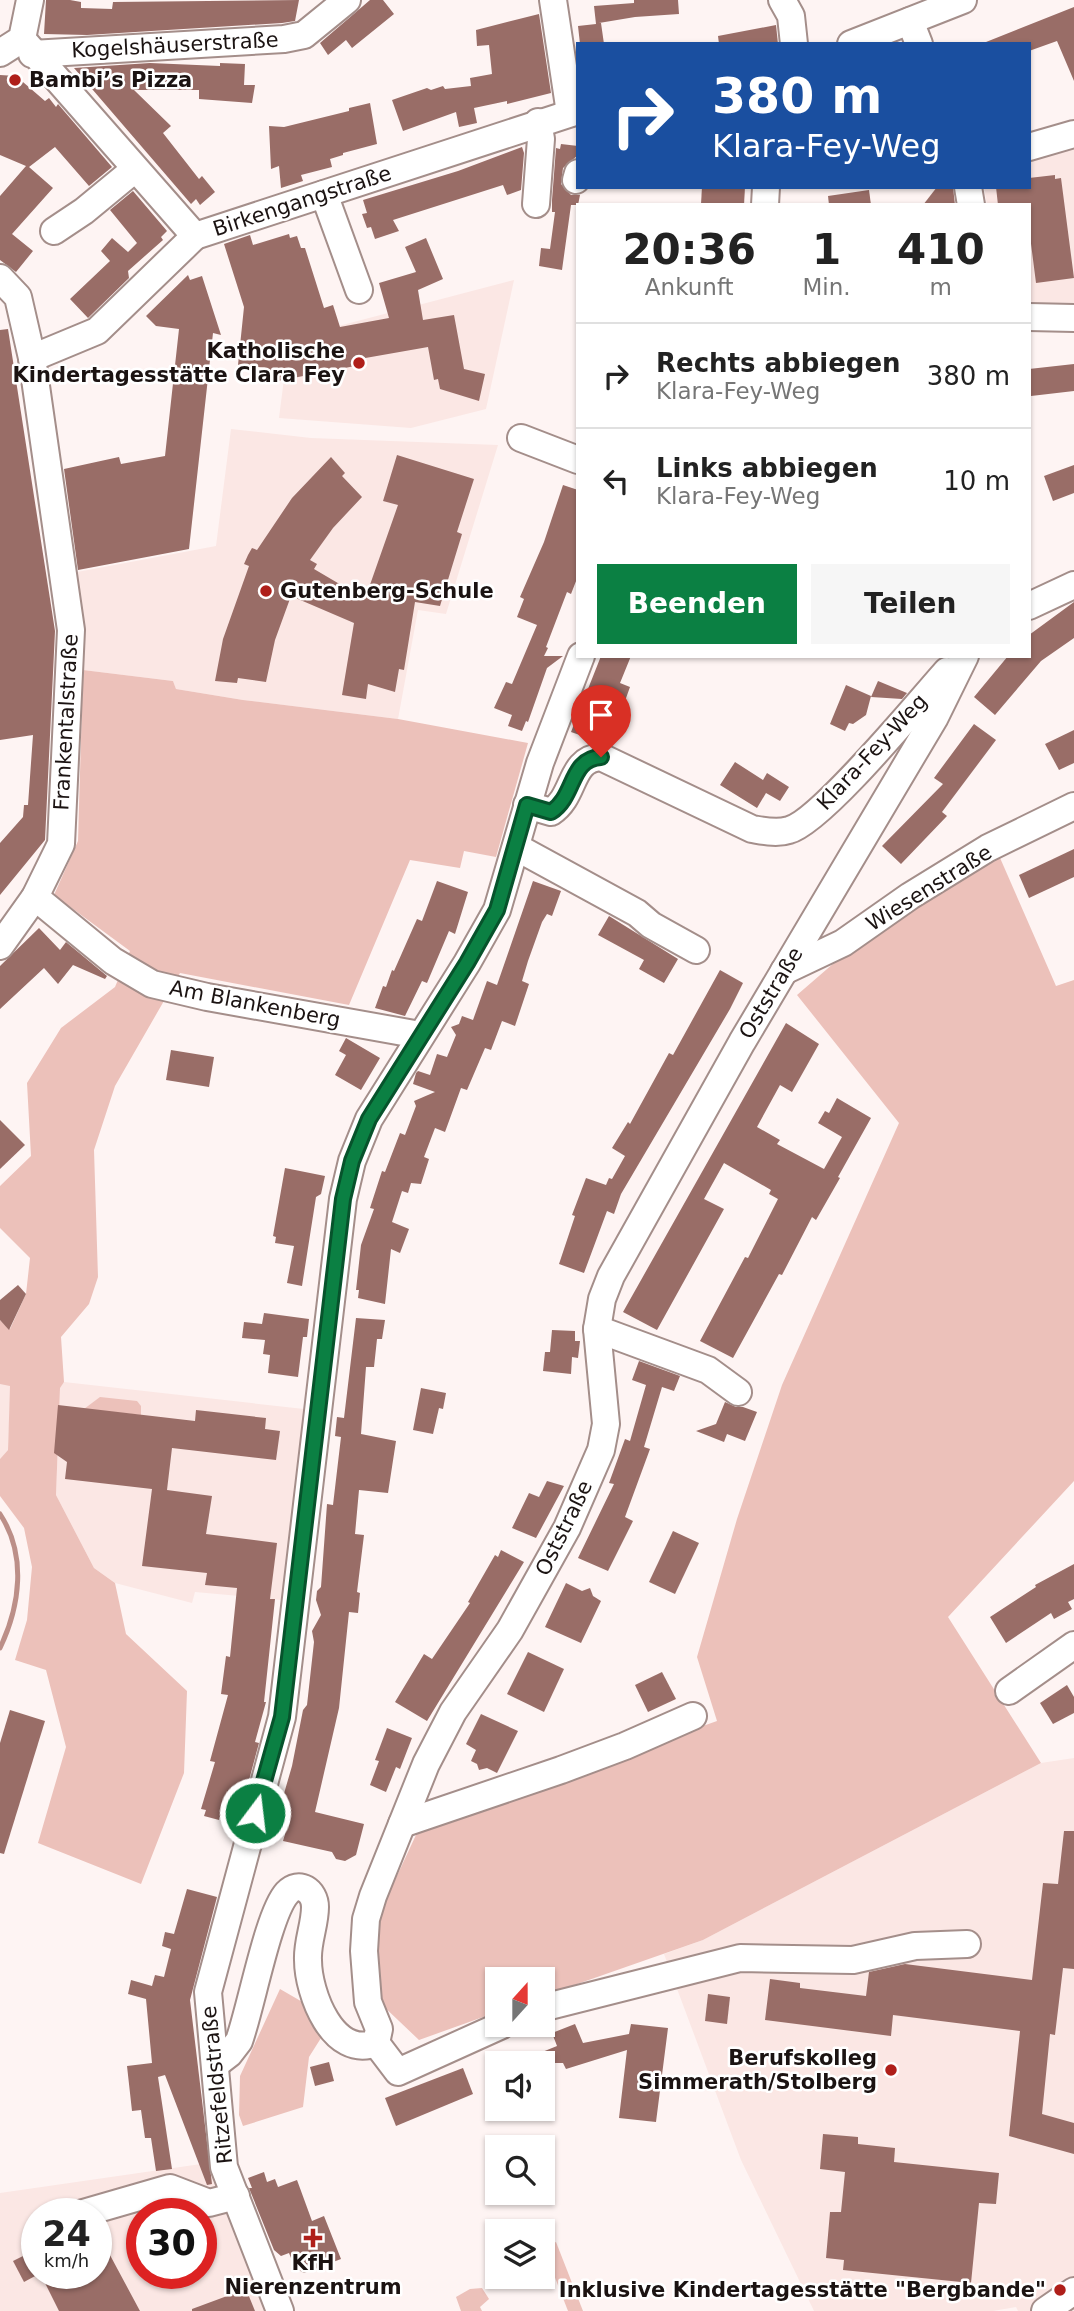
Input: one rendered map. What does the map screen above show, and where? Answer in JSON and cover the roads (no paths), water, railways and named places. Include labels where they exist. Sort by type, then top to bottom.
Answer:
[{"type":"street","points":[[18,49],[30,0]]},
{"type":"street","points":[[554,0],[574,112]]},
{"type":"street","points":[[782,0],[791,16],[794,42]]},
{"type":"street","points":[[862,42],[915,32],[963,0]]},
{"type":"street","name":"Kogelshäuserstraße","points":[[18,49],[284,39],[303,35],[329,5]]},
{"type":"street","name":"Birkengangstraße","points":[[18,49],[135,169],[195,236],[574,112]]},
{"type":"street","points":[[536,204],[541,139],[538,122]]},
{"type":"street","points":[[1031,146],[1074,134]]},
{"type":"street","points":[[54,231],[135,169]]},
{"type":"street","points":[[324,194],[359,290]]},
{"type":"street","points":[[32,358],[97,331],[195,236]]},
{"type":"street","name":"Frankentalstraße","points":[[0,278],[18,297],[32,358],[71,630],[61,844],[35,897],[0,946]]},
{"type":"street","points":[[1031,317],[1074,318]]},
{"type":"street","points":[[520,438],[576,459]]},
{"type":"street","points":[[1031,605],[1074,585]]},
{"type":"street","name":"Ritzefeldstraße","points":[[280,2311],[224,2167],[208,1992],[282,1717],[343,1199],[352,1161],[369,1119],[497,910],[527,805],[580,658]]},
{"type":"street","name":"Klara-Fey-Weg","points":[[527,805],[551,812],[562,805],[581,764],[590,758],[601,757],[752,829],[768,832],[789,831],[821,809],[960,658]]},
{"type":"street","name":"Oststraße","points":[[376,2043],[379,2029],[368,2002],[364,1951],[366,1919],[380,1874],[426,1764],[453,1712],[510,1630],[567,1528],[601,1450],[606,1424],[597,1329],[611,1276],[784,971],[935,717],[961,658]]},
{"type":"street","name":"Wiesenstraße","points":[[784,971],[843,943],[910,896],[988,848],[1074,806]]},
{"type":"street","points":[[516,847],[637,913],[651,925],[696,950]]},
{"type":"street","name":"Am Blankenberg","points":[[35,897],[113,961],[152,984],[207,998],[420,1035]]},
{"type":"street","points":[[597,1329],[708,1370],[738,1392]]},
{"type":"street","points":[[1009,1691],[1074,1645]]},
{"type":"street","points":[[402,1824],[561,1770],[693,1716]]},
{"type":"street","points":[[216,2064],[229,2054],[239,2041],[276,1912],[289,1890],[299,1886],[309,1890],[315,1906],[308,1959],[322,2011],[342,2039],[359,2046],[376,2043],[398,2072],[485,2033]]},
{"type":"street","points":[[555,2005],[740,1958],[853,1961],[915,1946],[967,1944]]},
{"type":"street","points":[[112,2205],[170,2188],[209,2203],[236,2196]]},
{"type":"street","points":[[1045,2311],[1074,2291]]},
{"type":"waterway","points":[[0,1514],[14,1546],[18,1581],[12,1615],[0,1648]]},
{"type":"place","name":"Bambi’s Pizza","points":[[15,80]]},
{"type":"place","name":"Katholische Kindertagesstätte Clara Fey","points":[[359,363]]},
{"type":"place","name":"Gutenberg-Schule","points":[[266,591]]},
{"type":"place","name":"Berufskolleg Simmerath/Stolberg","points":[[891,2070]]},
{"type":"place","name":"KfH Nierenzentrum","points":[[313,2238]]},
{"type":"place","name":"Inklusive Kindertagesstätte \"Bergbande\"","points":[[1060,2290]]}]
